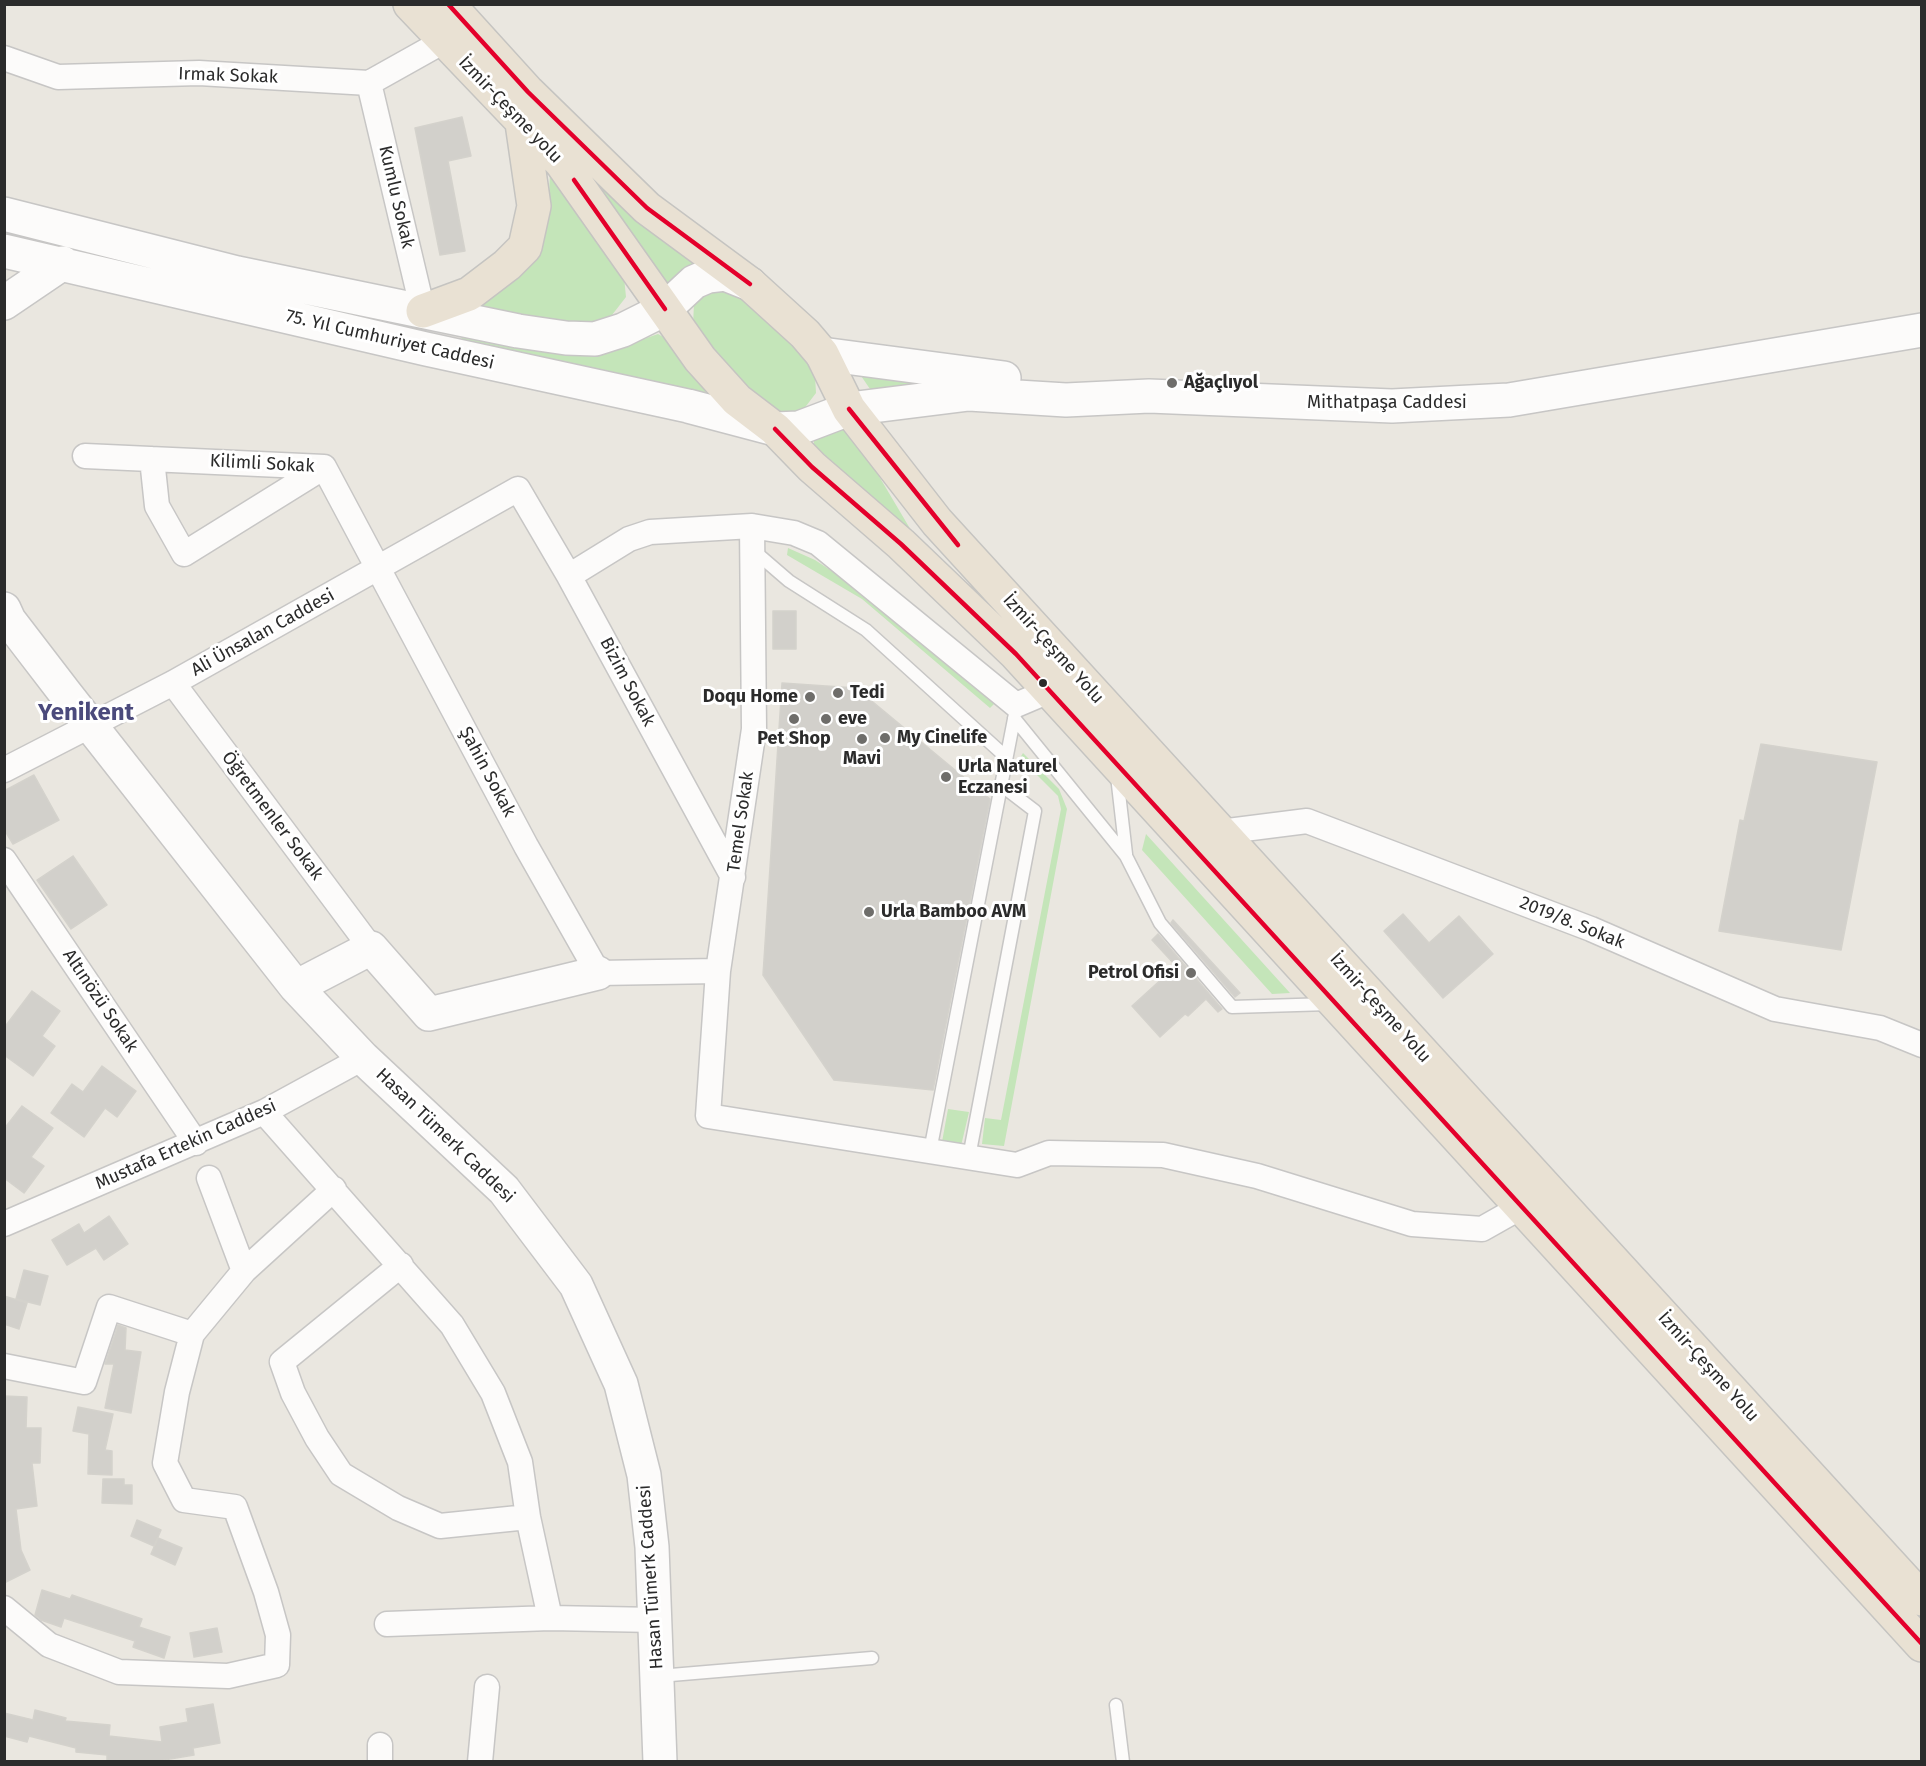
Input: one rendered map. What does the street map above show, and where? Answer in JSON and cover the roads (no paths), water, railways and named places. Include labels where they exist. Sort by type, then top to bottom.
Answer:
[{"type":"highway","name":"İzmir-Çeşme yolu","points":[[410,4],[561,162],[700,359],[736,400],[775,429]]},
{"type":"highway","name":"İzmir-Çeşme yolu","points":[[448,4],[528,92],[647,208],[750,284],[822,354]]},
{"type":"highway","points":[[423,310],[468,294],[507,265],[525,247],[534,206],[522,123]]},
{"type":"highway","name":"İzmir-Çeşme Yolu","points":[[822,354],[849,409],[937,522],[1922,1599]]},
{"type":"highway","name":"İzmir-Çeşme Yolu","points":[[775,429],[812,467],[901,544],[1016,654],[1922,1645]]},
{"type":"street","points":[[369,83],[444,41]]},
{"type":"street","name":"Irmak Sokak","points":[[4,58],[58,76],[199,73],[369,83]]},
{"type":"street","name":"Kumlu Sokak","points":[[369,83],[423,310]]},
{"type":"street","points":[[8,262],[14,217]]},
{"type":"street","name":"75. Yıl Cumhuriyet Caddesi","points":[[14,217],[237,273],[518,331],[566,338],[596,339],[623,330],[665,309],[694,282],[708,276],[725,274],[750,284]]},
{"type":"street","name":"75. Yıl Cumhuriyet Caddesi","points":[[8,262],[63,263],[426,349],[688,406],[775,429]]},
{"type":"street","points":[[4,303],[63,263]]},
{"type":"street","name":"Mithatpaşa Caddesi","points":[[775,429],[799,428],[849,409],[969,394],[1066,400],[1149,396],[1392,406],[1509,400],[1922,330]]},
{"type":"street","points":[[822,354],[1149,396]]},
{"type":"street","points":[[885,457],[881,436],[883,426],[891,409],[898,403]]},
{"type":"street","name":"Kilimli Sokak","points":[[85,456],[324,467],[379,569]]},
{"type":"street","points":[[152,459],[157,506],[184,554],[324,467]]},
{"type":"street","name":"Ali Ünsalan Caddesi","points":[[4,770],[173,683],[518,489]]},
{"type":"street","name":"Bizim Sokak","points":[[518,489],[569,576],[733,877]]},
{"type":"street","points":[[569,576],[629,539],[650,532],[752,538],[794,533],[818,543],[1015,711],[1049,691]]},
{"type":"street","name":"Temel Sokak","points":[[752,538],[754,729],[718,971],[708,1116],[934,1152]]},
{"type":"street","name":"Şahin Sokak","points":[[379,569],[526,846],[598,972]]},
{"type":"street","name":"Hasan Tümerk Caddesi","points":[[4,609],[9,620],[296,987],[363,1058],[504,1190],[576,1285],[621,1384],[644,1475],[652,1547],[660,1761]]},
{"type":"street","name":"Öğretmenler Sokak","points":[[173,683],[371,948]]},
{"type":"street","name":"2019/8. Sokak","points":[[1220,832],[1307,821],[1591,929],[1775,1009],[1880,1028],[1922,1045]]},
{"type":"street","name":"Altınözü Sokak","points":[[4,860],[196,1143]]},
{"type":"street","points":[[296,987],[371,948],[429,1014],[598,972],[718,971]]},
{"type":"street","name":"Mustafa Ertekin Caddesi","points":[[4,1224],[264,1112],[363,1058]]},
{"type":"street","points":[[264,1112],[453,1325],[493,1393],[520,1462],[528,1517],[550,1618]]},
{"type":"street","points":[[934,1152],[1017,1165],[1048,1153],[1163,1155],[1257,1176],[1412,1224],[1482,1229],[1521,1207]]},
{"type":"street","points":[[209,1178],[244,1271]]},
{"type":"street","points":[[4,1608],[49,1645],[119,1672],[228,1676],[277,1665],[278,1635],[266,1592],[235,1507],[184,1500],[165,1463],[177,1392],[192,1334],[244,1271],[334,1189]]},
{"type":"street","points":[[401,1265],[282,1362],[293,1394],[317,1438],[341,1474],[398,1508],[440,1526],[528,1517]]},
{"type":"street","points":[[4,1366],[84,1382],[109,1306],[192,1334]]},
{"type":"street","points":[[387,1624],[550,1618],[656,1620]]},
{"type":"street","points":[[480,1761],[487,1687]]},
{"type":"lane","points":[[752,538],[789,581],[866,630],[1006,757]]},
{"type":"lane","points":[[934,1152],[1004,787],[1006,757],[1015,711]]},
{"type":"lane","points":[[1015,711],[1126,856],[1160,923],[1232,1007],[1335,1003]]},
{"type":"lane","points":[[1115,763],[1126,856]]},
{"type":"lane","points":[[969,1157],[1035,811],[1004,787]]},
{"type":"lane","points":[[657,1676],[872,1658]]},
{"type":"lane","points":[[1116,1705],[1123,1761]]},
{"type":"place","name":"Ağaçlıyol","points":[[1172,383]]},
{"type":"place","name":"Tedi","points":[[838,693]]},
{"type":"place","name":"Doqu Home","points":[[810,697]]},
{"type":"place","name":"Pet Shop","points":[[794,719]]},
{"type":"place","name":"eve","points":[[826,719]]},
{"type":"place","name":"My Cinelife","points":[[885,738]]},
{"type":"place","name":"Mavi","points":[[862,739]]},
{"type":"place","name":"Urla Naturel Eczanesi","points":[[946,777]]},
{"type":"place","name":"Urla Bamboo AVM","points":[[869,912]]},
{"type":"place","name":"Petrol Ofisi","points":[[1191,973]]},
{"type":"district","name":"Yenikent","points":[[86,713]]}]
